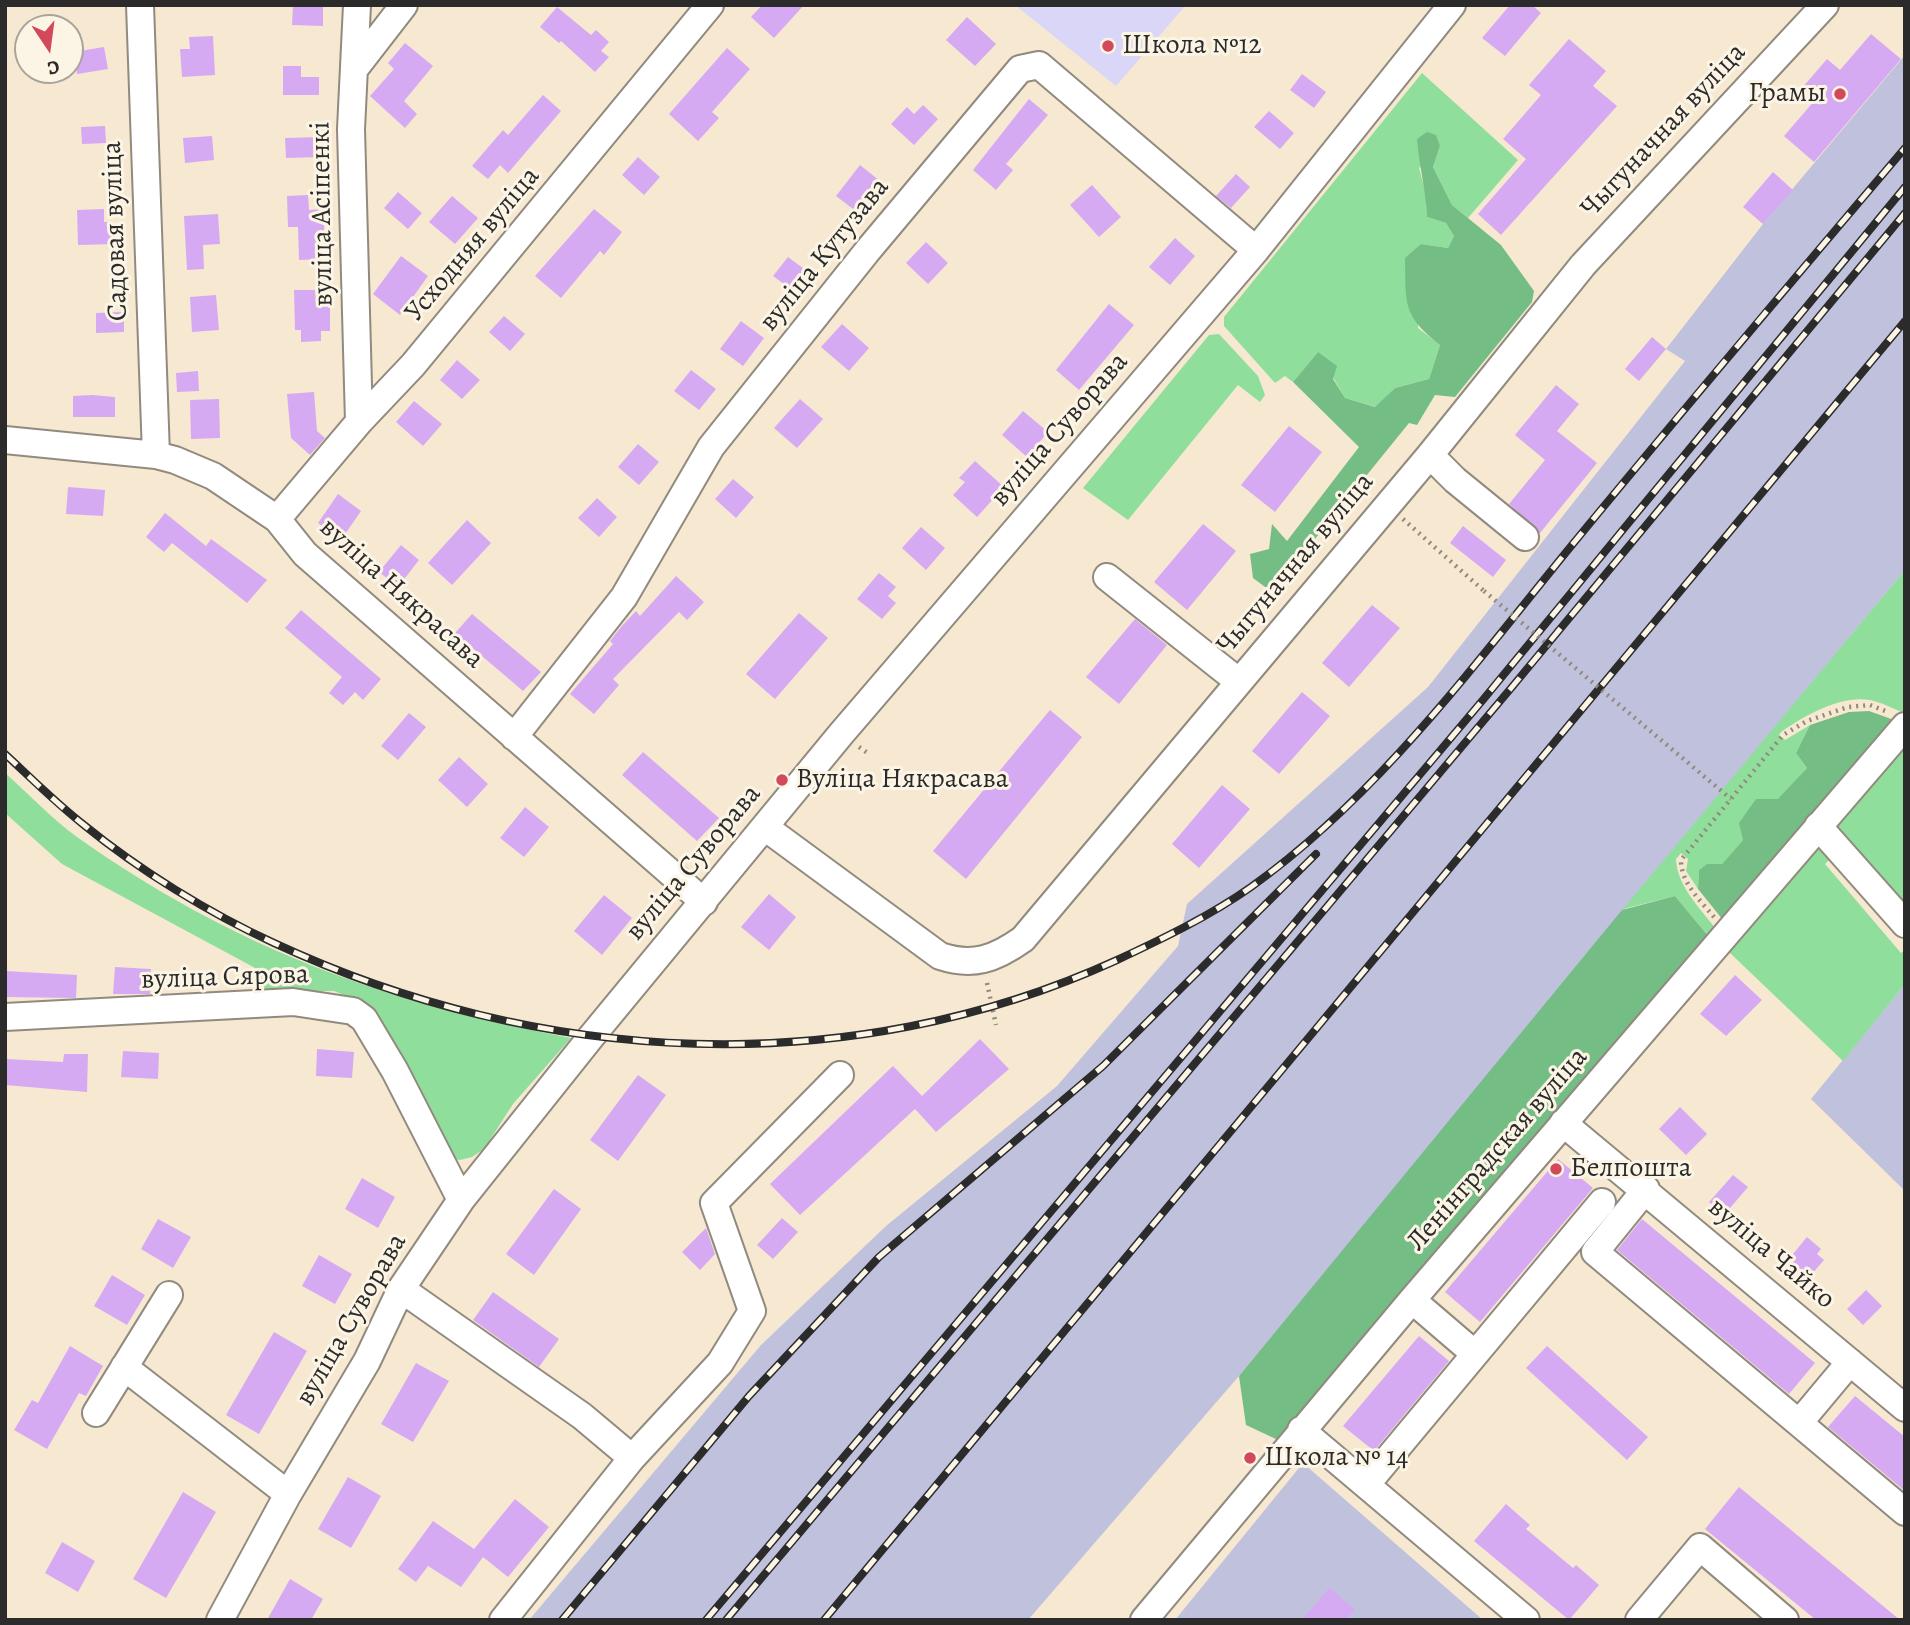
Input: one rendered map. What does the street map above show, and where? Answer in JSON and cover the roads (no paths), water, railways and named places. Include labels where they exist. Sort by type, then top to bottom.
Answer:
[{"type":"street","name":"Садовая вуліца","points":[[139,5],[156,455]]},
{"type":"street","name":"вуліца Асіпенкі","points":[[357,5],[352,129],[359,422]]},
{"type":"street","points":[[356,67],[404,5]]},
{"type":"street","name":"Усходняя вуліца","points":[[277,519],[359,422],[413,365],[710,5]]},
{"type":"street","name":"вуліца Суворава","points":[[220,1620],[288,1494],[367,1361],[401,1289],[461,1200],[591,1037],[850,724],[1256,250],[1452,5]]},
{"type":"street","name":"Чыгуначная вуліца","points":[[766,828],[940,956],[960,962],[982,961],[1003,953],[1023,939],[1430,455],[1583,265],[1825,5]]},
{"type":"street","name":"вуліца Кутузава","points":[[514,737],[624,597],[711,447],[869,249],[1020,69],[1039,65],[1256,250]]},
{"type":"street","name":"вуліца Някрасава","points":[[5,440],[156,455],[213,476],[277,519],[305,554],[704,902]]},
{"type":"street","points":[[1430,455],[1455,480],[1525,537]]},
{"type":"street","points":[[1107,577],[1238,681]]},
{"type":"street","name":"Ленінградская вуліца","points":[[1144,1620],[1301,1430],[1818,826],[1899,720]]},
{"type":"street","points":[[1818,826],[1905,924]]},
{"type":"street","name":"вуліца Сярова","points":[[5,1017],[293,1002],[353,1010],[364,1019],[395,1071],[461,1200]]},
{"type":"street","points":[[503,1620],[632,1458],[720,1363],[752,1311],[714,1203],[841,1076]]},
{"type":"street","name":"вуліца Чайко","points":[[1563,1123],[1646,1189],[1905,1408]]},
{"type":"street","points":[[1646,1189],[1595,1252],[1905,1512]]},
{"type":"street","points":[[1366,1485],[1602,1202]]},
{"type":"street","points":[[401,1289],[582,1416],[632,1458]]},
{"type":"street","points":[[96,1413],[169,1295]]},
{"type":"street","points":[[1412,1300],[1475,1354]]},
{"type":"street","points":[[1798,1423],[1850,1362]]},
{"type":"street","points":[[124,1367],[288,1494]]},
{"type":"street","points":[[1301,1430],[1526,1620]]},
{"type":"street","points":[[1639,1620],[1700,1547],[1785,1620]]},
{"type":"railway","points":[[5,754],[105,842],[175,890],[225,918],[274,943],[375,984],[480,1015],[586,1035],[694,1044],[802,1041],[909,1027],[1014,1000],[1117,960],[1202,917],[1251,887],[1341,812],[1383,770],[1461,682],[1655,445],[1905,148]]},
{"type":"railway","points":[[706,1620],[1482,701],[1905,187]]},
{"type":"railway","points":[[726,1620],[1512,687],[1905,213]]},
{"type":"railway","points":[[824,1620],[1905,321]]},
{"type":"railway","points":[[562,1620],[749,1396],[879,1257],[1103,1066],[1316,854]]},
{"type":"place","name":"Школа №12","points":[[1108,46]]},
{"type":"place","name":"Грамы","points":[[1840,94]]},
{"type":"place","name":"Вуліца Някрасава","points":[[782,780]]},
{"type":"place","name":"Белпошта","points":[[1556,1169]]},
{"type":"place","name":"Школа № 14","points":[[1250,1458]]}]
